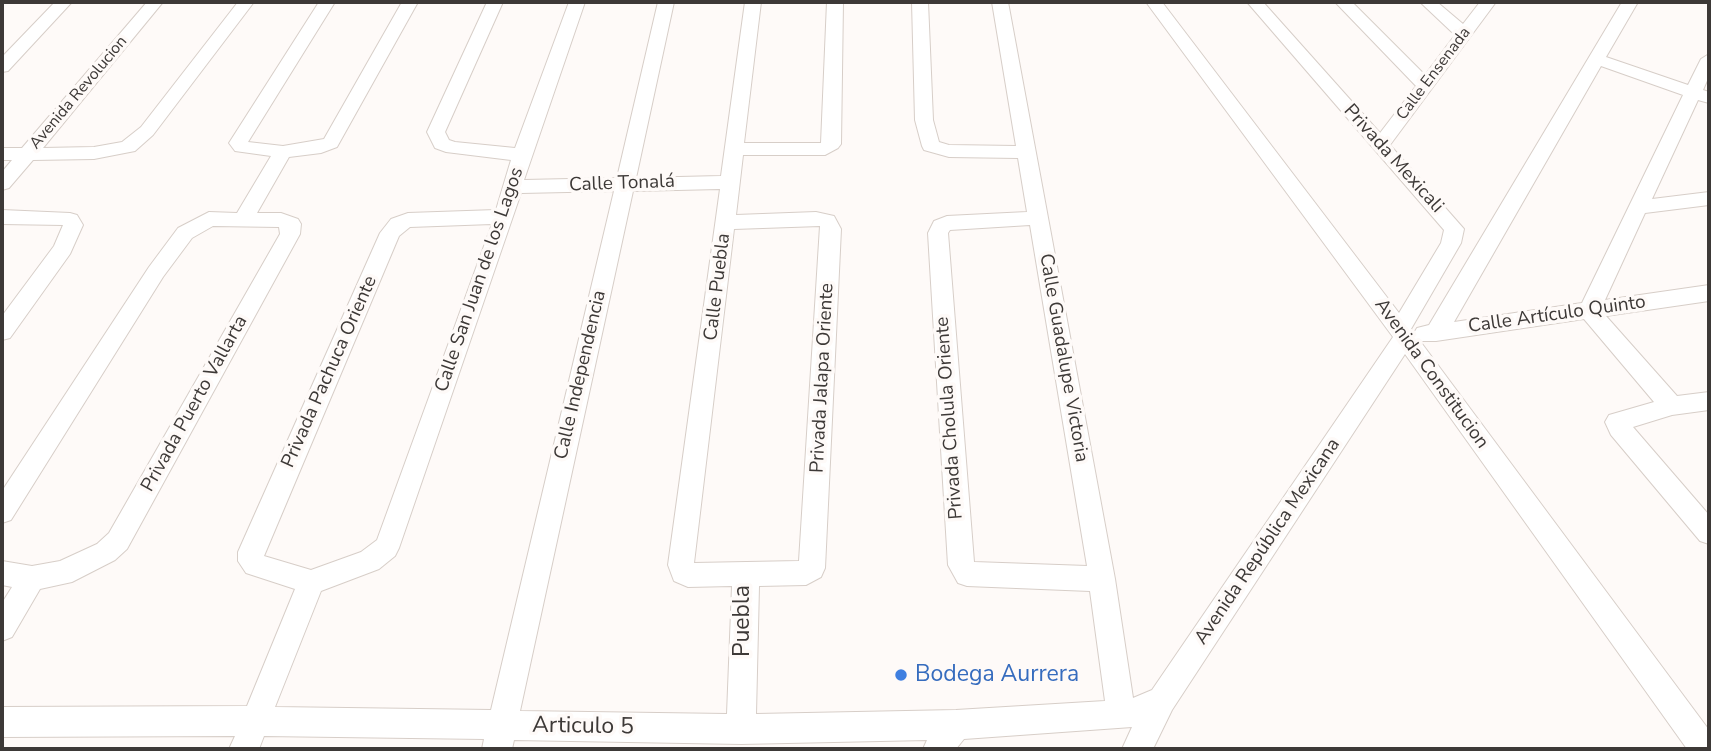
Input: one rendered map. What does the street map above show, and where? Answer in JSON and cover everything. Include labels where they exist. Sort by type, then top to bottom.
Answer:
[{"type":"street","points":[[2,67],[64,2]]},
{"type":"street","name":"Avenida Revolucion","points":[[2,184],[155,2]]},
{"type":"street","points":[[2,153],[113,151],[138,140],[246,2]]},
{"type":"street","points":[[327,2],[238,143],[248,149],[283,152],[326,146],[336,137],[410,2]]},
{"type":"street","points":[[495,2],[436,132],[441,144],[453,148],[522,155]]},
{"type":"street","name":"Calle San Juan de los Lagos","points":[[310,582],[377,556],[390,540],[577,2]]},
{"type":"street","name":"Calle Independencia","points":[[500,738],[666,2]]},
{"type":"street","name":"Calle Puebla","points":[[683,572],[681,565],[752,2]]},
{"type":"street","points":[[735,149],[825,149],[832,144],[835,2]]},
{"type":"street","points":[[920,2],[925,120],[929,144],[936,149],[949,151],[1027,152]]},
{"type":"street","name":"Calle Guadalupe Victoria","points":[[1000,2],[1102,579],[1121,715]]},
{"type":"street","name":"Avenida Constitucion","points":[[1154,2],[1402,334],[1705,749]]},
{"type":"street","name":"Privada Mexicali","points":[[1255,2],[1454,229],[1451,243],[1402,334]]},
{"type":"street","points":[[1343,2],[1425,85]]},
{"type":"street","points":[[1428,2],[1464,34]]},
{"type":"street","name":"Calle Ensenada","points":[[1380,146],[1488,2]]},
{"type":"street","points":[[1436,333],[1630,2]]},
{"type":"street","points":[[1597,59],[1701,95]]},
{"type":"street","points":[[1672,407],[1589,311],[1701,95],[1709,59]]},
{"type":"street","points":[[244,218],[283,152]]},
{"type":"street","name":"Calle Tonalá","points":[[513,187],[731,181]]},
{"type":"street","points":[[1641,207],[1709,199]]},
{"type":"street","points":[[2,217],[58,218],[70,220],[73,225],[63,249],[2,332]]},
{"type":"street","name":"Privada Pachuca Oriente","points":[[310,582],[255,565],[251,561],[251,552],[390,233],[398,224],[408,220],[504,217]]},
{"type":"street","name":"Privada Cholula Oriente","points":[[1039,218],[947,223],[941,226],[938,233],[961,565],[967,573],[974,575],[1102,579]]},
{"type":"street","name":"Privada Puerto Vallarta","points":[[2,512],[185,233],[209,219],[281,220],[292,226],[290,234],[118,541],[106,552],[63,573],[32,578],[2,573]]},
{"type":"street","name":"Privada Jalapa Oriente","points":[[726,222],[816,219],[827,221],[831,229],[812,568],[806,573],[746,574]]},
{"type":"street","name":"Calle Artículo Quinto","points":[[1402,334],[1436,333],[1709,293]]},
{"type":"street","name":"Avenida República Mexicana","points":[[1137,749],[1162,700],[1402,334]]},
{"type":"street","points":[[1709,401],[1672,407],[1617,422],[1709,533]]},
{"type":"street","name":"Puebla","points":[[683,572],[688,575],[746,574],[741,729]]},
{"type":"street","points":[[2,628],[32,578]]},
{"type":"street","points":[[244,749],[310,582]]},
{"type":"street","name":"Articulo 5","points":[[2,722],[255,721],[500,738],[741,729],[957,725],[1121,715],[1162,700]]},
{"type":"street","points":[[938,749],[957,725]]},
{"type":"place","name":"Bodega Aurrera","points":[[901,675]]}]
